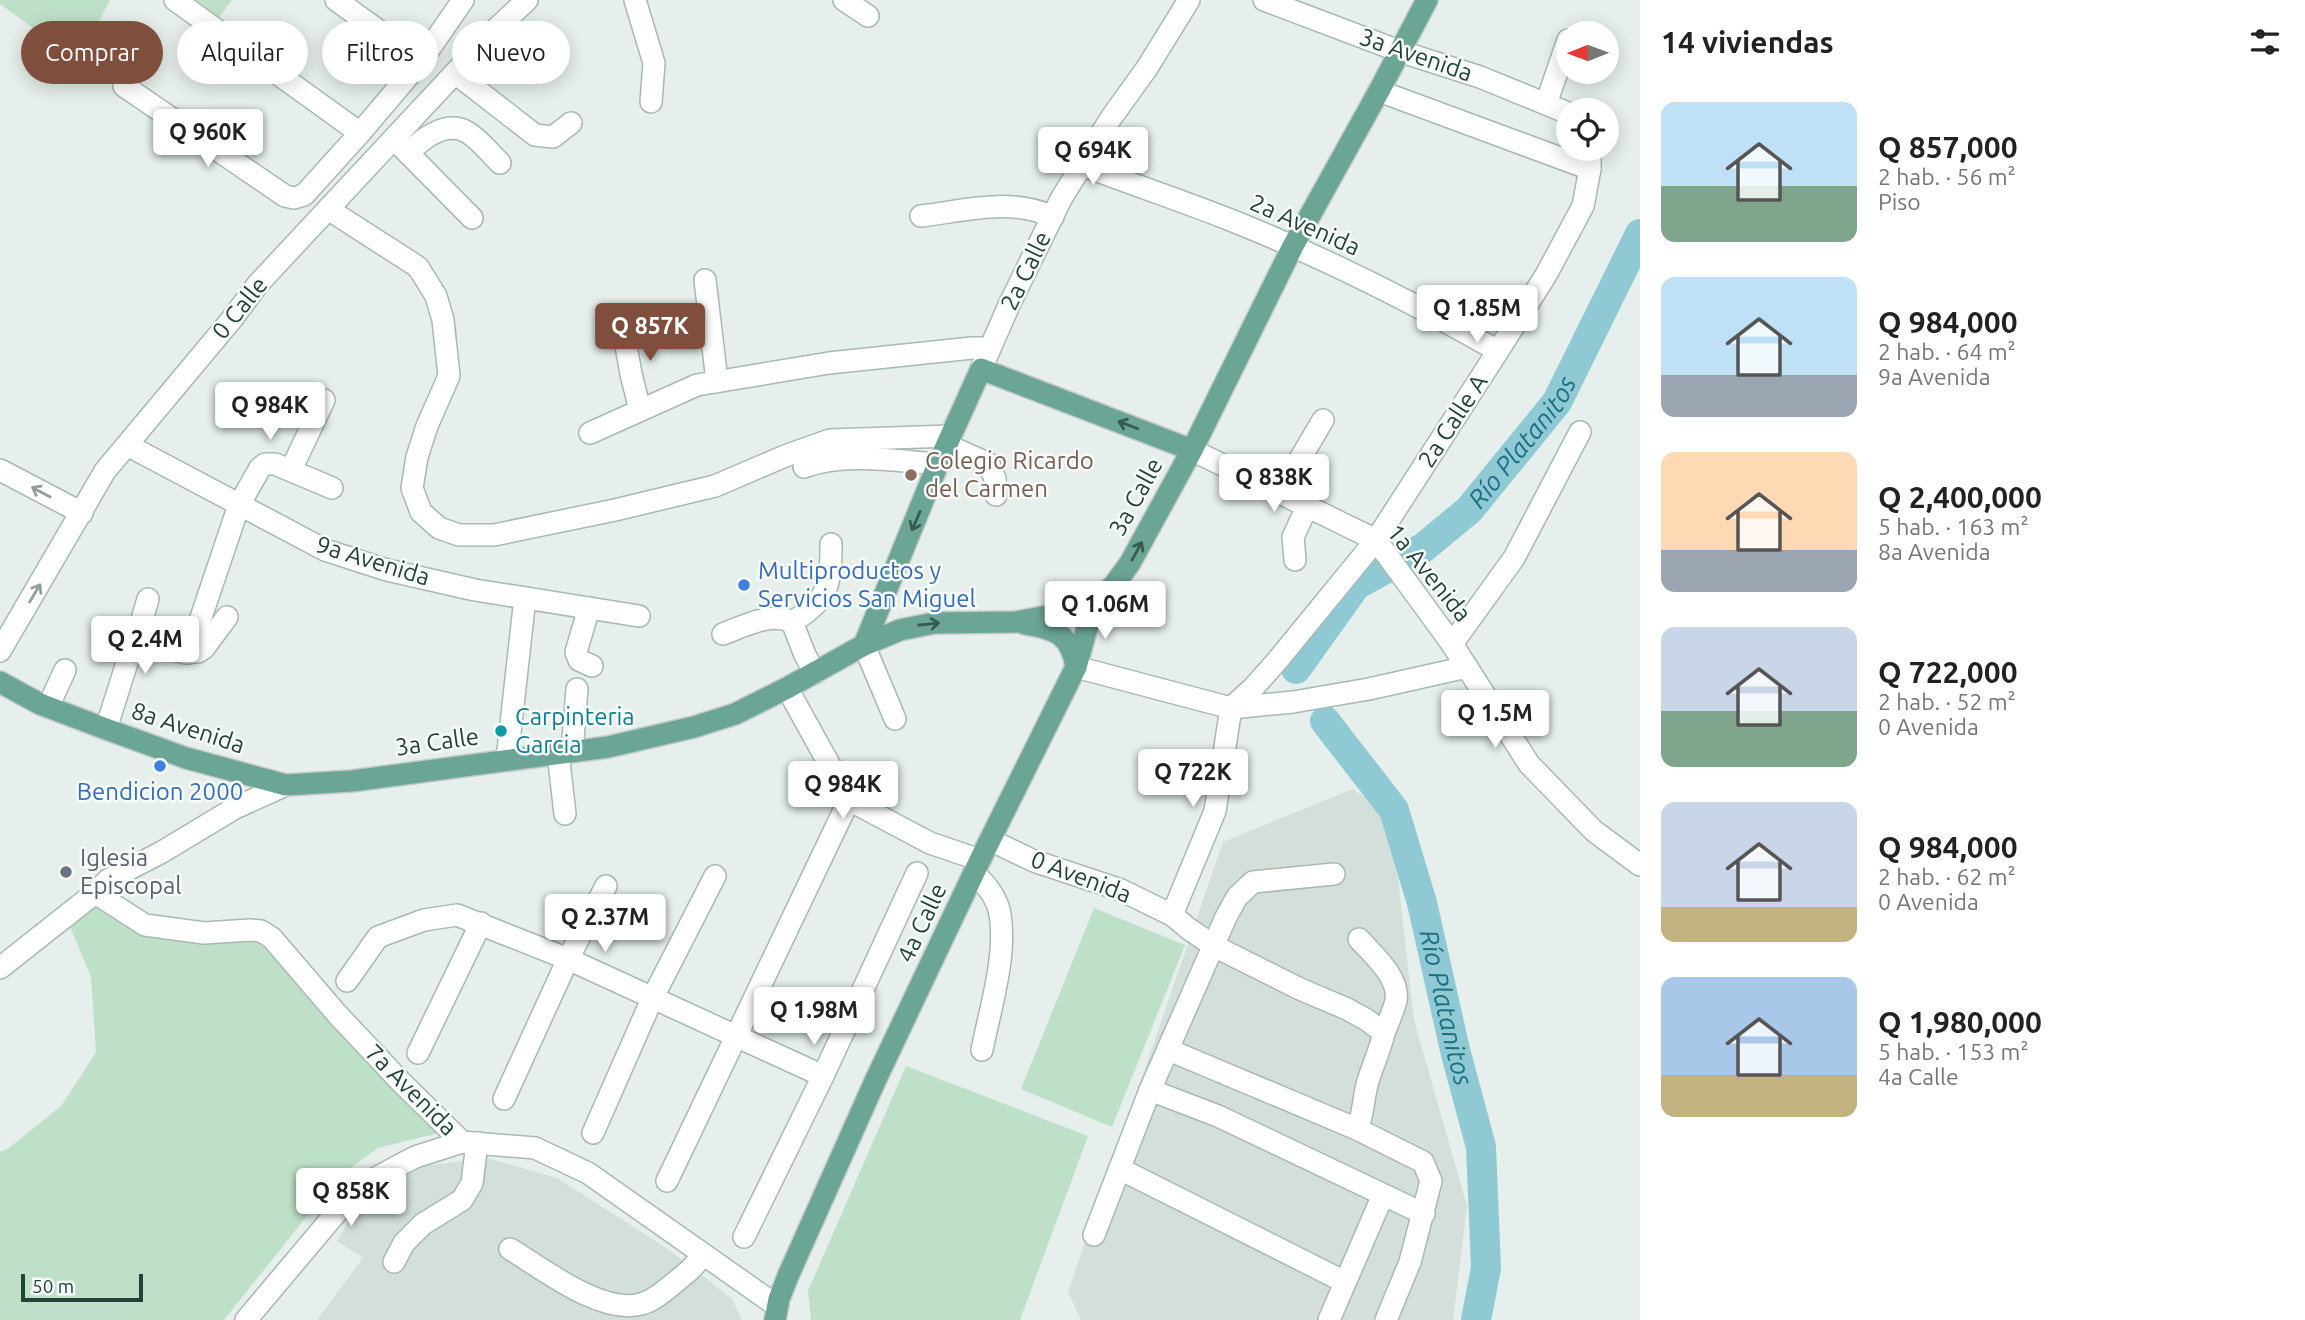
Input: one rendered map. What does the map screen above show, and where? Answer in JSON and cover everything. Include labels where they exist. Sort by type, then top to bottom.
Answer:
[{"type":"main road","name":"3a Calle","points":[[286,785],[352,780],[608,747],[694,727],[735,714],[883,635],[916,625],[1016,622],[1073,611],[1094,603],[1114,585],[1130,563],[1192,450],[1293,246],[1427,0]]},
{"type":"main road","points":[[864,645],[981,369]]},
{"type":"main road","name":"1a Avenida","points":[[981,369],[1192,450]]},
{"type":"main road","name":"4a Calle","points":[[776,1313],[788,1276],[870,1092],[1076,667],[1094,603]]},
{"type":"main road","points":[[1016,622],[1053,630],[1065,639],[1074,652],[1076,667]]},
{"type":"main road","name":"8a Avenida","points":[[0,682],[48,707],[186,758],[286,785]]},
{"type":"street","points":[[175,0],[360,133]]},
{"type":"street","points":[[336,0],[365,21]]},
{"type":"street","points":[[438,36],[463,0]]},
{"type":"street","name":"0 Calle","points":[[505,21],[527,0]]},
{"type":"street","points":[[635,0],[654,63],[651,102]]},
{"type":"street","points":[[844,0],[868,16]]},
{"type":"street","name":"2a Calle","points":[[981,369],[1061,199],[1189,0]]},
{"type":"street","name":"3a Avenida","points":[[1264,0],[1399,51],[1480,77],[1556,108]]},
{"type":"street","points":[[1546,104],[1556,74]]},
{"type":"street","name":"0 Calle","points":[[0,652],[105,471],[258,285],[328,209],[401,146],[452,78]]},
{"type":"street","points":[[124,86],[285,196],[295,198],[304,195],[402,84]]},
{"type":"street","points":[[468,84],[535,135],[553,137],[571,123]]},
{"type":"street","points":[[1379,91],[1556,148]]},
{"type":"street","points":[[472,218],[401,146],[449,127],[467,132],[500,163]]},
{"type":"street","name":"2a Calle A","points":[[1231,708],[1278,661],[1378,543],[1546,275],[1583,206],[1590,161]]},
{"type":"street","name":"2a Avenida","points":[[1082,165],[1226,218],[1293,246],[1445,320],[1498,351]]},
{"type":"street","points":[[921,216],[1003,206],[1042,212],[1053,217]]},
{"type":"street","points":[[328,209],[418,267],[436,296],[443,320],[449,376],[427,426],[417,457],[412,488],[421,512],[439,528],[459,535],[494,535],[615,510],[715,486],[830,440],[946,448],[989,464],[995,479],[996,495]]},
{"type":"street","points":[[705,280],[717,381]]},
{"type":"street","points":[[622,323],[640,411]]},
{"type":"street","points":[[590,433],[697,384],[829,363],[989,348]]},
{"type":"street","points":[[291,470],[324,400]]},
{"type":"street","points":[[1280,494],[1323,420]]},
{"type":"street","points":[[1452,643],[1514,558],[1580,432]]},
{"type":"street","name":"9a Avenida","points":[[127,446],[325,550],[387,570],[475,590],[639,616]]},
{"type":"street","points":[[804,467],[821,461],[881,459],[946,448]]},
{"type":"street","name":"1a Avenida","points":[[1192,450],[1378,543],[1452,643],[1529,764],[1594,831],[1640,865]]},
{"type":"street","points":[[190,651],[239,505],[260,468],[265,464],[275,464],[332,488]]},
{"type":"street","points":[[0,470],[82,513]]},
{"type":"street","points":[[1295,560],[1293,537],[1307,507]]},
{"type":"street","points":[[723,635],[758,621],[779,618],[792,622],[813,609],[823,596],[831,575],[831,544]]},
{"type":"street","points":[[507,759],[525,598]]},
{"type":"street","points":[[106,729],[148,599]]},
{"type":"street","points":[[589,608],[576,652],[579,660],[592,666]]},
{"type":"street","points":[[136,640],[185,653],[198,652],[227,617]]},
{"type":"street","points":[[792,622],[804,655],[815,673]]},
{"type":"street","points":[[864,645],[895,719]]},
{"type":"street","points":[[1076,667],[1231,708],[1293,702],[1369,689],[1467,667]]},
{"type":"street","points":[[48,707],[65,670]]},
{"type":"street","points":[[787,688],[849,800],[977,867],[1000,914],[1001,955],[982,1050]]},
{"type":"street","points":[[565,814],[565,752],[577,689]]},
{"type":"street","points":[[1172,915],[1215,811],[1231,708]]},
{"type":"street","points":[[0,968],[108,880],[162,852],[235,808],[286,785]]},
{"type":"street","points":[[667,1181],[849,800]]},
{"type":"street","name":"0 Avenida","points":[[990,840],[1034,861],[1121,890],[1172,915],[1214,946],[1347,1009],[1384,1033]]},
{"type":"street","points":[[744,1237],[918,873]]},
{"type":"street","points":[[1094,1236],[1150,1090],[1237,897],[1253,882],[1334,874]]},
{"type":"street","points":[[593,1133],[652,999],[715,876]]},
{"type":"street","points":[[504,1099],[568,959],[606,886]]},
{"type":"street","name":"7a Avenida","points":[[95,893],[145,925],[204,933],[261,931],[272,938],[337,1014],[401,1082],[469,1142],[535,1148],[589,1173],[703,1254],[776,1313]]},
{"type":"street","points":[[347,981],[378,937],[424,920],[457,915],[568,959],[823,1076]]},
{"type":"street","points":[[418,1053],[481,923]]},
{"type":"street","points":[[1357,1129],[1361,1121],[1368,1080],[1396,999],[1394,982],[1359,939]]},
{"type":"street","points":[[1169,1050],[1357,1129],[1423,1162],[1432,1181],[1410,1262],[1386,1320]]},
{"type":"street","points":[[1150,1090],[1218,1116],[1424,1214]]},
{"type":"street","points":[[246,1320],[356,1188],[415,1157],[469,1142],[472,1183],[462,1200],[423,1224],[404,1243],[394,1262]]},
{"type":"street","points":[[1120,1169],[1345,1282]]},
{"type":"street","points":[[1329,1320],[1383,1195]]},
{"type":"street","points":[[510,1249],[597,1301],[622,1307],[642,1304],[655,1298],[695,1266],[703,1254]]},
{"type":"shaded area","points":[[1353,789],[1391,816],[1414,1020],[1467,1206],[1453,1320],[1081,1320],[1068,1292],[1223,842]]},
{"type":"shaded area","points":[[487,1158],[557,1178],[668,1249],[732,1299],[742,1320],[317,1320],[363,1258],[337,1241],[359,1203],[414,1167]]},
{"type":"green space","points":[[0,0],[110,0],[99,21],[23,21],[0,4]]},
{"type":"green space","points":[[190,0],[232,0],[216,21],[209,21]]},
{"type":"green space","points":[[102,900],[143,925],[265,937],[447,1131],[378,1148],[338,1177],[224,1320],[0,1320],[0,1152],[9,1148],[62,1105],[96,1052],[91,977],[69,924]]},
{"type":"green space","points":[[1094,908],[1185,945],[1112,1127],[1021,1089]]},
{"type":"green space","points":[[906,1066],[1088,1136],[1020,1320],[811,1320],[808,1291]]},
{"type":"waterway","name":"Río Platanitos","points":[[1296,669],[1356,585],[1423,548],[1469,510],[1557,402],[1640,234]]},
{"type":"waterway","name":"Río Platanitos","points":[[1325,721],[1394,810],[1422,903],[1455,1050],[1481,1147],[1486,1268],[1476,1320]]},
{"type":"place","name":"Colegio Ricardo del Carmen","points":[[911,475]]},
{"type":"place","name":"Multiproductos y Servicios San Miguel","points":[[744,585]]},
{"type":"place","name":"Carpinteria Garcia","points":[[501,731]]},
{"type":"place","name":"Bendicion 2000","points":[[160,766]]},
{"type":"place","name":"Iglesia Episcopal","points":[[66,872]]}]
